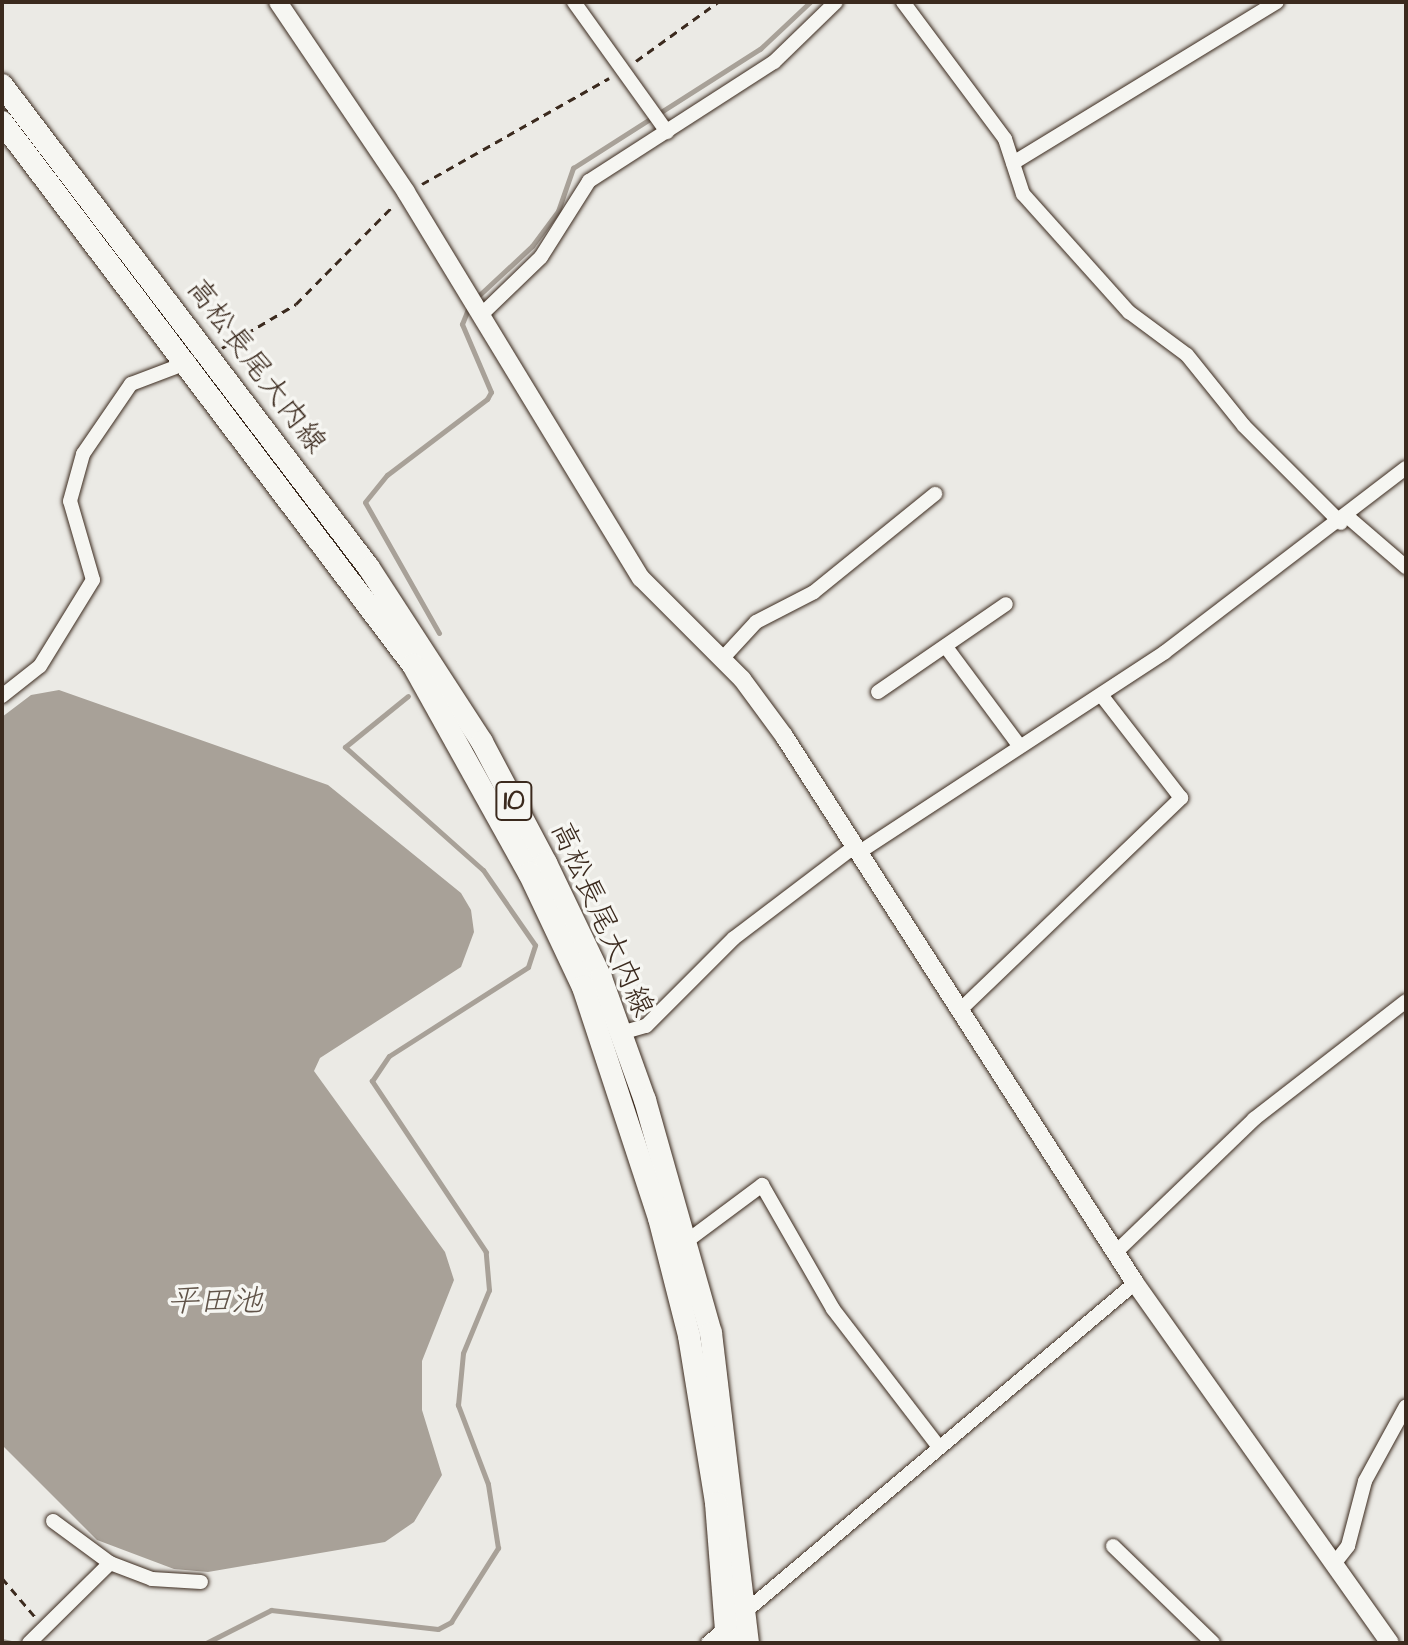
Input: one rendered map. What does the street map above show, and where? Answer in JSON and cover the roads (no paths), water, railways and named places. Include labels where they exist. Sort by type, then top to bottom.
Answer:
[{"type":"main road","name":"高松長尾大内線","points":[[2,85],[201,357],[413,665],[529,873],[583,987],[627,1106],[689,1336],[727,1636]]},
{"type":"main road","name":"高松長尾大内線","points":[[2,122],[201,357],[369,568],[482,742],[546,863],[621,1033],[687,1241],[711,1333],[747,1609],[748,1643]]},
{"type":"street","points":[[278,2],[406,192],[641,578],[722,659],[784,736],[1135,1283],[1390,1643]]},
{"type":"street","points":[[574,2],[667,132]]},
{"type":"street","points":[[481,315],[541,257],[589,181],[774,62],[836,2]]},
{"type":"street","points":[[903,2],[1005,139],[1023,194],[1129,312],[1166,334],[1244,426],[1345,520],[1406,567]]},
{"type":"street","points":[[1013,163],[1277,2]]},
{"type":"street","points":[[2,696],[40,666],[93,580],[70,501],[83,454],[131,384],[201,357]]},
{"type":"street","points":[[621,1033],[646,1026],[734,938],[856,850],[1018,744],[1102,696],[1345,520],[1406,468]]},
{"type":"street","points":[[722,659],[756,622],[814,592],[935,494]]},
{"type":"street","points":[[878,692],[1006,604]]},
{"type":"street","points":[[946,647],[1018,744]]},
{"type":"street","points":[[959,1011],[1181,798],[1102,696]]},
{"type":"street","points":[[1116,1252],[1254,1119],[1406,1001]]},
{"type":"street","points":[[687,1241],[762,1185],[833,1309],[938,1446]]},
{"type":"street","points":[[708,1643],[727,1636],[747,1609],[828,1548],[938,1446],[1135,1283]]},
{"type":"street","points":[[1334,1564],[1348,1546],[1365,1481],[1406,1406]]},
{"type":"street","points":[[53,1521],[110,1563],[152,1579],[201,1582]]},
{"type":"street","points":[[1113,1546],[1213,1643]]},
{"type":"street","points":[[29,1643],[41,1624],[110,1563]]},
{"type":"water","name":"平田池","points":[[59,690],[328,785],[461,893],[471,910],[474,932],[461,967],[320,1058],[314,1071],[445,1252],[454,1280],[422,1361],[422,1410],[442,1475],[414,1522],[385,1542],[208,1572],[174,1569],[97,1540],[2,1445],[2,717],[31,695]]},
{"type":"waterway","points":[[475,299],[532,246],[558,211],[573,168],[760,49],[810,2]]},
{"type":"waterway","points":[[439,633],[365,502],[387,475],[487,399],[491,392],[462,324],[469,307]]},
{"type":"waterway","points":[[206,1643],[271,1610],[438,1629],[451,1622],[498,1548],[488,1484],[458,1405],[463,1353],[489,1290],[486,1252],[372,1081],[389,1056],[528,967],[535,945],[483,870],[345,747],[408,696]]},
{"type":"waterway","points":[[2,1641],[11,1643]]}]
